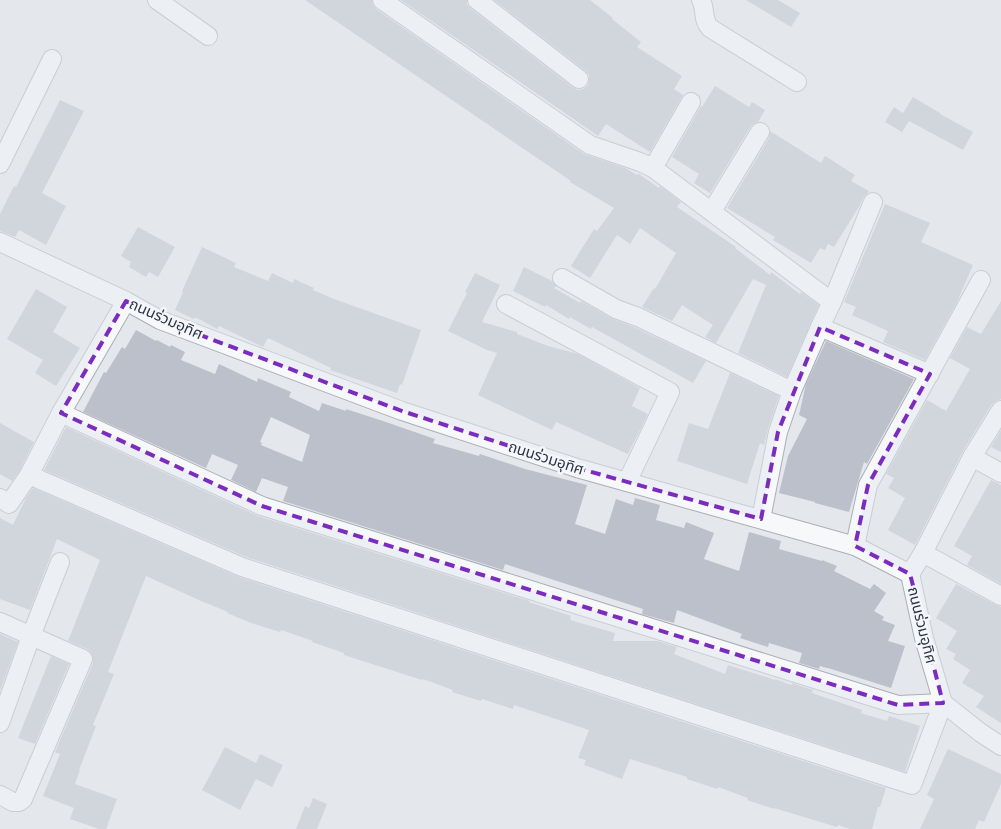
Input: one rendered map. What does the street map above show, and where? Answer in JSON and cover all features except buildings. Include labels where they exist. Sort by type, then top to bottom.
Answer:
[{"type":"street","points":[[157,0],[208,36]]},
{"type":"street","points":[[382,0],[590,145],[653,168],[832,302]]},
{"type":"street","points":[[477,0],[579,79]]},
{"type":"street","points":[[701,0],[706,22],[710,28],[797,82]]},
{"type":"street","points":[[0,164],[52,59]]},
{"type":"street","points":[[653,168],[691,102]]},
{"type":"street","points":[[712,212],[760,132]]},
{"type":"street","points":[[761,519],[778,432],[792,391],[832,302],[873,202]]},
{"type":"street","name":"ถนนร่วมอุทิศ","points":[[0,242],[126,301],[160,320],[402,411],[578,468],[856,546],[910,574],[924,638],[943,703]]},
{"type":"street","points":[[562,278],[616,309],[638,317],[792,391]]},
{"type":"street","points":[[856,546],[868,486],[981,280]]},
{"type":"street","points":[[0,498],[9,504],[30,475],[61,413],[126,301]]},
{"type":"street","points":[[506,304],[670,392],[627,482]]},
{"type":"street","points":[[820,327],[930,374]]},
{"type":"street","points":[[910,574],[923,553],[972,457],[1001,410]]},
{"type":"street","points":[[61,413],[262,506],[898,705],[943,703],[1001,746]]},
{"type":"street","points":[[972,457],[1001,473]]},
{"type":"street","points":[[30,475],[242,568],[912,785],[943,703]]},
{"type":"street","points":[[923,553],[1001,596]]},
{"type":"street","points":[[0,723],[60,562]]},
{"type":"street","points":[[0,622],[83,659],[23,799],[19,802],[13,802],[0,795]]},
{"type":"highlighted area","points":[[126,301],[160,320],[402,411],[577,468],[761,519],[778,432],[820,327],[930,374],[868,485],[855,546],[910,574],[943,703],[898,705],[262,506],[61,413]]}]
